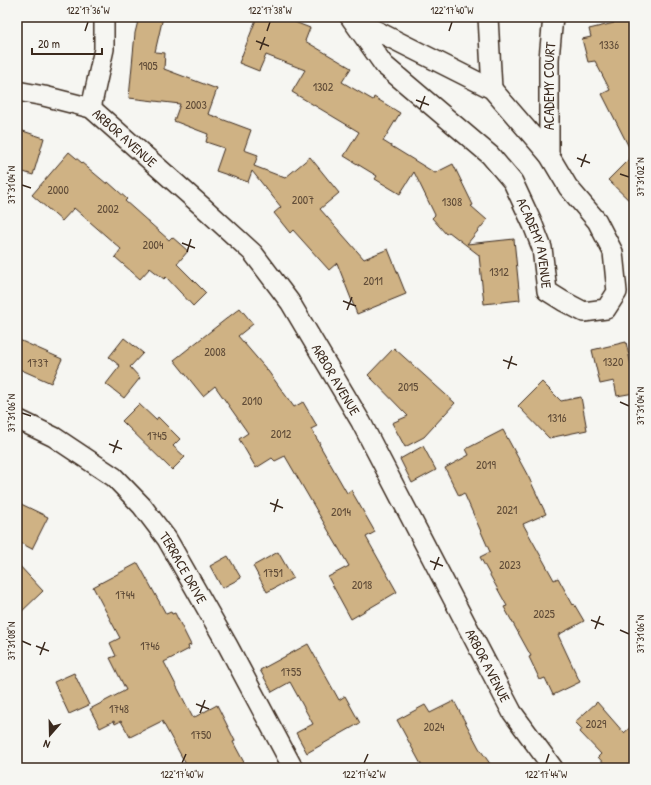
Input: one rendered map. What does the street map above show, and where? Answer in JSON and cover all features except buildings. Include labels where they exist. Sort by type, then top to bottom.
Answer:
[{"type":"street","points":[[91,108],[104,49],[104,17]]},
{"type":"street","points":[[488,17],[492,89]]},
{"type":"street","name":"ACADEMY COURT","points":[[549,155],[549,59],[553,17]]},
{"type":"street","name":"ACADEMY AVENUE","points":[[351,18],[492,89],[549,155],[568,187],[597,221],[613,252],[617,292],[606,309],[584,312],[547,291],[542,248],[533,224],[513,182],[490,155],[384,65],[351,18]]},
{"type":"street","name":"ARBOR AVENUE","points":[[17,91],[91,108],[204,208],[253,254],[290,302],[360,422],[512,712],[553,768]]},
{"type":"street","name":"TERRACE DRIVE","points":[[17,420],[54,437],[114,477],[142,506],[167,539],[228,646],[293,768]]}]
